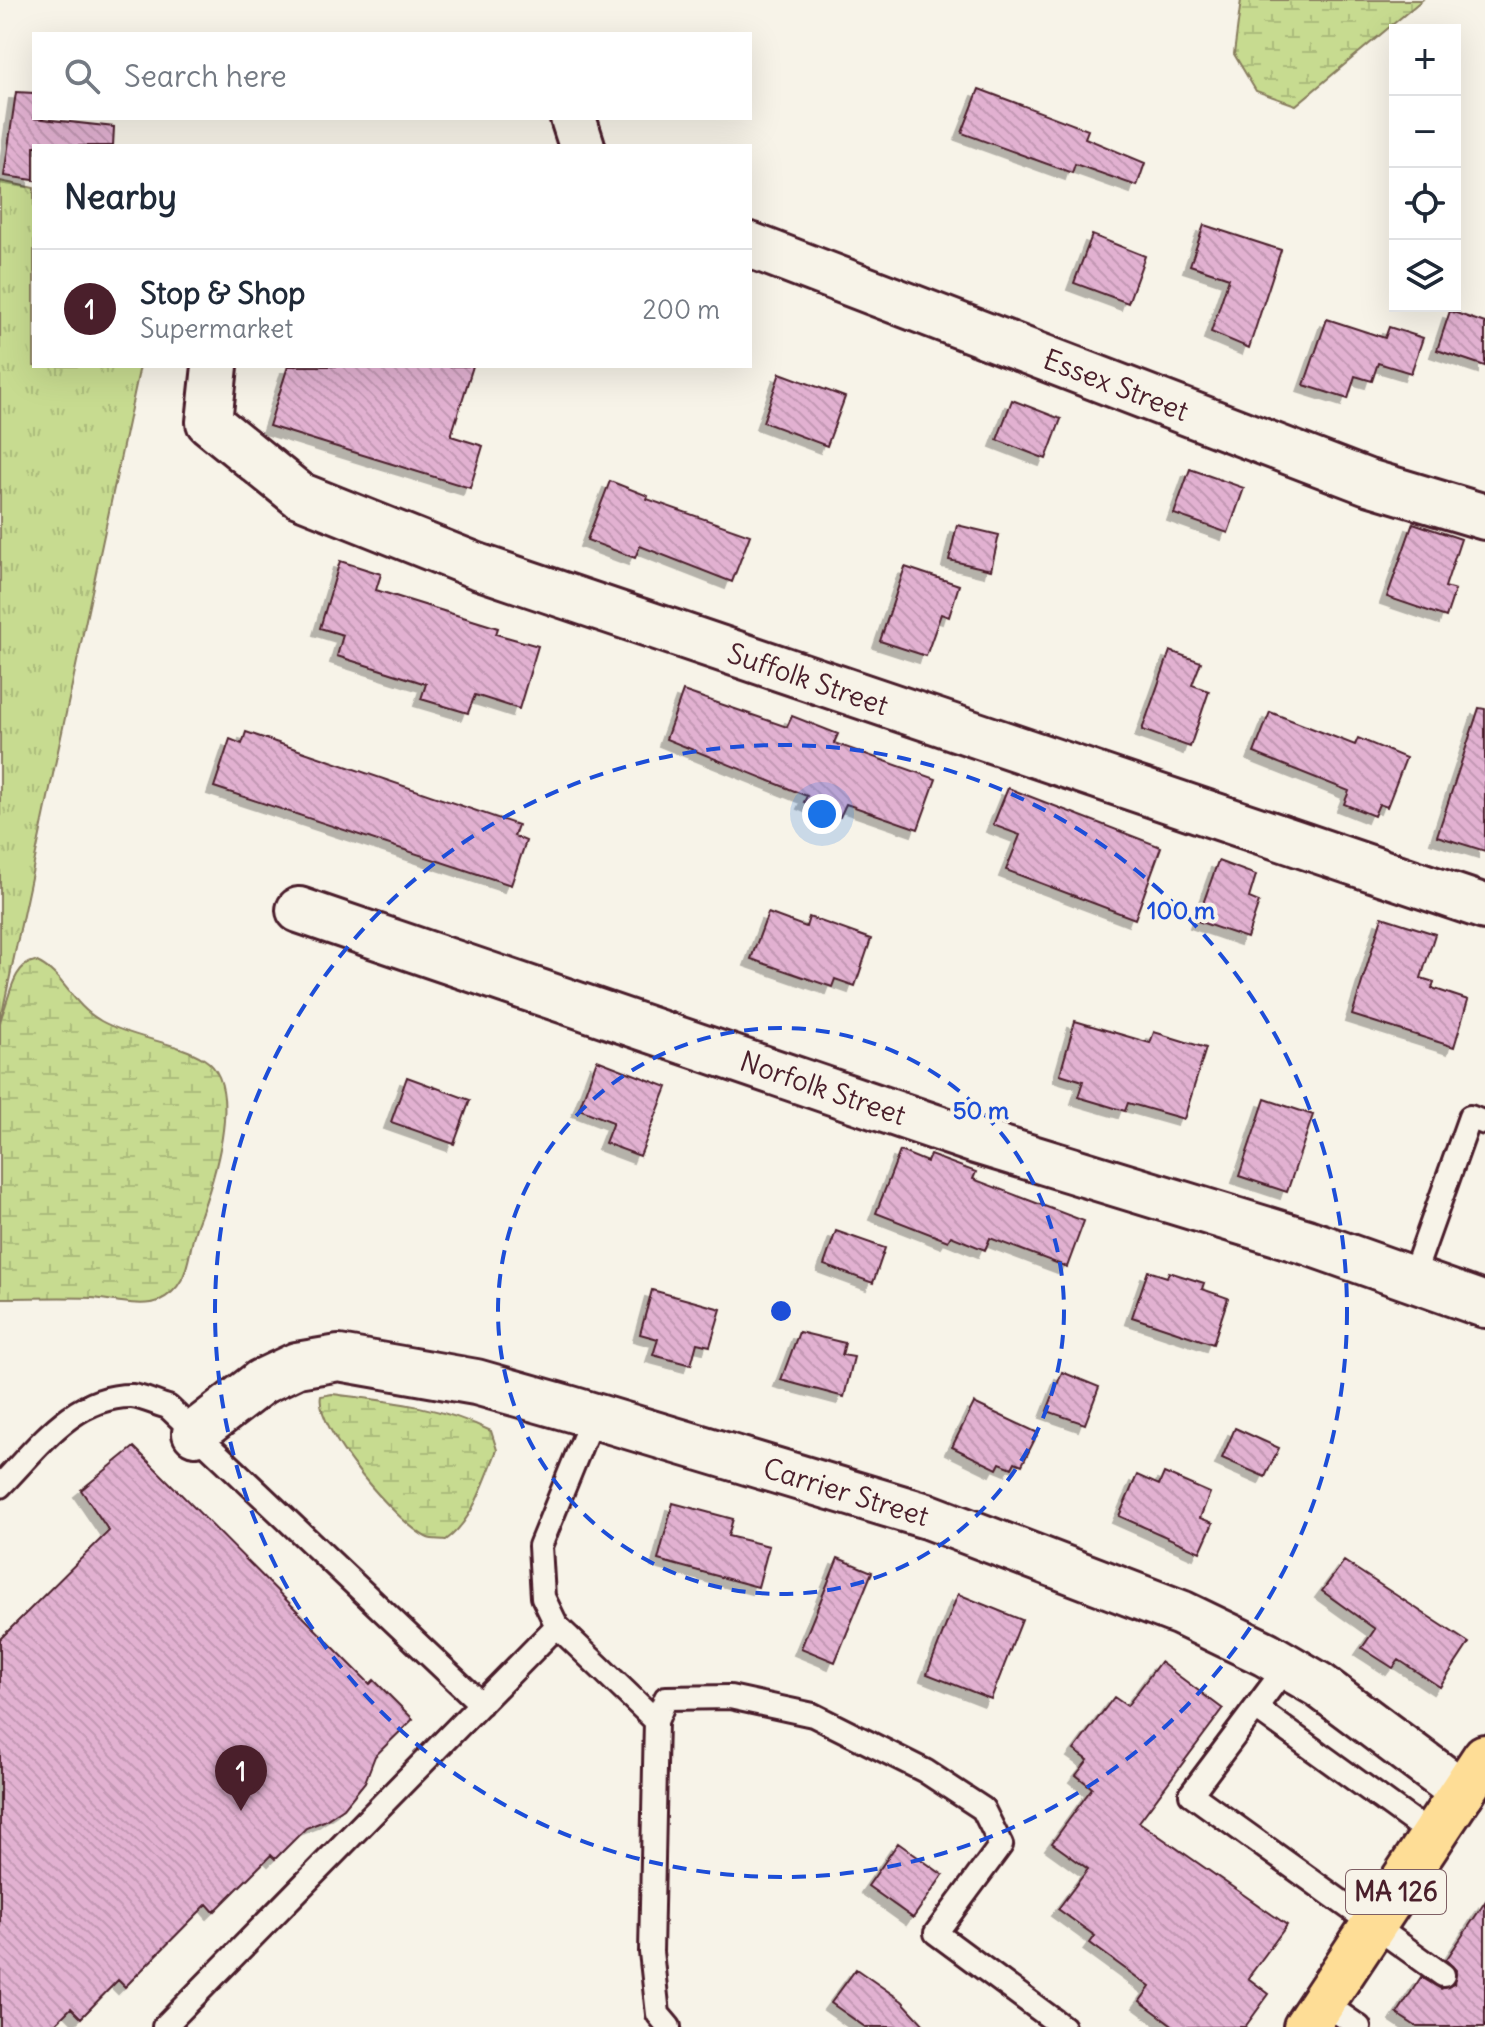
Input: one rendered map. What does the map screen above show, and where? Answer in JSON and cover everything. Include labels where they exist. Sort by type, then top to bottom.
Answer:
[{"type":"main road","name":"MA 126","points":[[1314,2014],[1474,1775]]},
{"type":"street","points":[[574,120],[581,144]]},
{"type":"street","name":"Essex Street","points":[[752,246],[1368,482],[1485,517]]},
{"type":"street","name":"Suffolk Street","points":[[215,368],[209,422],[299,495],[477,566],[1485,907]]},
{"type":"street","name":"Norfolk Street","points":[[299,910],[976,1141],[1307,1242],[1485,1305]]},
{"type":"street","name":"Carrier Street","points":[[195,1433],[261,1382],[297,1365],[339,1358],[476,1382],[927,1516],[1181,1613],[1287,1666],[1474,1775]]},
{"type":"lane","points":[[1412,1279],[1470,1117],[1485,1123]]},
{"type":"lane","points":[[0,1486],[70,1414],[100,1401],[133,1396],[168,1407],[481,1704]]},
{"type":"lane","points":[[593,1416],[540,1546],[543,1597],[557,1626],[656,1721]]},
{"type":"lane","points":[[164,2027],[557,1626]]},
{"type":"lane","points":[[1287,1666],[1191,1794],[1443,1975]]},
{"type":"lane","points":[[669,2027],[658,2014],[651,1952],[656,1721],[666,1698],[730,1697],[813,1715],[925,1771],[983,1809],[1001,1845],[936,1933],[1063,2027]]},
{"type":"lane","points":[[1256,1708],[1433,1836]]},
{"type":"lane","points":[[1314,2014],[1359,2027]]},
{"type":"green space","points":[[1241,0],[1422,0],[1393,24],[1389,24],[1389,28],[1296,105],[1256,91],[1234,54]]},
{"type":"green space","points":[[0,181],[32,188],[32,368],[140,368],[0,1023]]},
{"type":"green space","points":[[35,961],[53,973],[81,1006],[101,1021],[193,1053],[217,1072],[223,1091],[224,1113],[217,1164],[186,1269],[177,1287],[158,1301],[143,1304],[91,1298],[0,1298],[0,1020],[16,976],[27,964]]},
{"type":"green space","points":[[332,1394],[433,1410],[491,1431],[497,1450],[483,1486],[464,1522],[446,1540],[430,1539],[415,1529],[361,1474],[322,1411],[321,1396]]},
{"type":"building","points":[[979,89],[1088,130],[1085,138],[1145,163],[1137,186],[1075,164],[1072,173],[962,133]]},
{"type":"building","points":[[16,92],[32,93],[32,120],[114,127],[113,144],[32,144],[32,180],[4,176]]},
{"type":"building","points":[[1204,225],[1281,250],[1249,348],[1211,332],[1229,278],[1190,265]]},
{"type":"building","points":[[1092,235],[1145,256],[1128,303],[1074,283]]},
{"type":"building","points":[[1450,312],[1485,323],[1485,366],[1437,350]]},
{"type":"building","points":[[1327,319],[1385,338],[1389,327],[1423,338],[1411,373],[1378,363],[1372,381],[1355,376],[1348,399],[1304,385]]},
{"type":"building","points":[[287,368],[472,368],[451,436],[483,446],[470,488],[269,426]]},
{"type":"building","points":[[780,373],[845,397],[827,446],[763,422]]},
{"type":"building","points":[[1012,400],[1061,419],[1046,459],[997,440]]},
{"type":"building","points":[[1190,469],[1244,488],[1228,533],[1174,514]]},
{"type":"building","points":[[610,481],[648,496],[647,499],[750,535],[732,582],[640,546],[635,558],[587,540]]},
{"type":"building","points":[[1413,523],[1461,539],[1445,587],[1455,590],[1446,617],[1387,597]]},
{"type":"building","points":[[957,525],[999,535],[991,570],[949,560]]},
{"type":"building","points":[[340,561],[381,574],[376,590],[498,628],[496,634],[538,646],[519,709],[475,695],[468,713],[421,699],[426,684],[337,656],[343,635],[320,628]]},
{"type":"building","points":[[905,567],[959,585],[949,617],[941,614],[926,656],[880,641]]},
{"type":"building","points":[[1170,651],[1201,662],[1192,685],[1209,691],[1190,747],[1142,730]]},
{"type":"building","points":[[683,691],[787,727],[792,716],[838,734],[834,743],[936,779],[918,829],[846,804],[840,817],[804,802],[807,796],[666,739]]},
{"type":"building","points":[[1479,708],[1485,709],[1485,851],[1437,836]]},
{"type":"building","points":[[1270,712],[1355,745],[1358,738],[1406,758],[1387,807],[1379,804],[1374,816],[1344,804],[1349,791],[1254,753]]},
{"type":"building","points":[[246,732],[518,825],[514,836],[526,841],[511,885],[214,787],[230,739],[242,744]]},
{"type":"building","points":[[1008,788],[1161,847],[1135,919],[1006,870],[1020,835],[993,825]]},
{"type":"building","points":[[1218,861],[1256,875],[1249,898],[1259,902],[1247,938],[1197,921]]},
{"type":"building","points":[[768,913],[806,927],[809,917],[871,939],[855,986],[835,979],[832,987],[751,959]]},
{"type":"building","points":[[1382,917],[1435,934],[1421,978],[1434,982],[1432,988],[1468,1000],[1454,1047],[1352,1015]]},
{"type":"building","points":[[1075,1021],[1150,1043],[1154,1032],[1206,1048],[1184,1119],[1128,1103],[1125,1111],[1078,1097],[1083,1081],[1060,1074]]},
{"type":"building","points":[[597,1060],[667,1087],[640,1156],[605,1143],[613,1122],[579,1109]]},
{"type":"building","points":[[407,1077],[470,1100],[454,1144],[391,1122]]},
{"type":"building","points":[[1265,1099],[1313,1115],[1287,1192],[1239,1176]]},
{"type":"building","points":[[900,1151],[927,1162],[930,1155],[976,1172],[973,1179],[1084,1221],[1067,1267],[990,1238],[985,1250],[951,1236],[948,1241],[876,1213]]},
{"type":"building","points":[[836,1231],[885,1248],[873,1283],[824,1265]]},
{"type":"building","points":[[1148,1271],[1167,1277],[1169,1272],[1204,1283],[1202,1289],[1228,1298],[1213,1344],[1132,1317]]},
{"type":"building","points":[[652,1290],[721,1309],[710,1346],[697,1343],[691,1365],[653,1355],[658,1339],[640,1334]]},
{"type":"building","points":[[799,1332],[845,1343],[842,1355],[854,1357],[844,1397],[781,1380]]},
{"type":"building","points":[[1062,1372],[1099,1387],[1085,1424],[1047,1411]]},
{"type":"building","points":[[974,1403],[1038,1433],[1022,1465],[1015,1462],[1012,1468],[1000,1463],[997,1469],[952,1447]]},
{"type":"building","points":[[1235,1428],[1279,1448],[1265,1477],[1222,1458]]},
{"type":"building","points":[[134,1447],[370,1684],[374,1680],[413,1719],[375,1756],[365,1782],[344,1808],[306,1828],[275,1859],[271,1855],[214,1912],[207,1904],[125,1987],[118,1980],[81,2018],[71,2008],[52,2027],[0,2027],[0,1639],[109,1531],[81,1490]]},
{"type":"building","points":[[1164,1473],[1210,1493],[1200,1518],[1213,1523],[1200,1552],[1119,1516],[1137,1475],[1159,1485]]},
{"type":"building","points":[[673,1503],[733,1519],[728,1536],[769,1546],[758,1587],[658,1560]]},
{"type":"building","points":[[838,1558],[872,1572],[835,1662],[801,1648]]},
{"type":"building","points":[[1344,1561],[1469,1643],[1440,1687],[1399,1660],[1393,1668],[1362,1648],[1375,1629],[1322,1591]]},
{"type":"building","points":[[958,1594],[1022,1620],[991,1699],[927,1674]]},
{"type":"building","points":[[1160,1662],[1223,1709],[1139,1822],[1287,1925],[1248,1978],[1269,1994],[1245,2027],[1175,2027],[1140,2001],[1150,1987],[1090,1943],[1095,1936],[1058,1909],[1088,1869],[1052,1843],[1092,1788],[1076,1775],[1088,1760],[1074,1750],[1114,1697],[1127,1706]]},
{"type":"building","points":[[898,1843],[943,1875],[913,1918],[868,1886]]},
{"type":"building","points":[[1485,1902],[1485,2027],[1417,2027],[1397,2014],[1421,1977],[1441,1989],[1454,1984],[1456,1970],[1446,1960]]},
{"type":"building","points":[[856,1969],[902,2001],[926,2027],[865,2027],[831,2003]]},
{"type":"place","name":"Stop & Shop","points":[[241,1811]]}]
